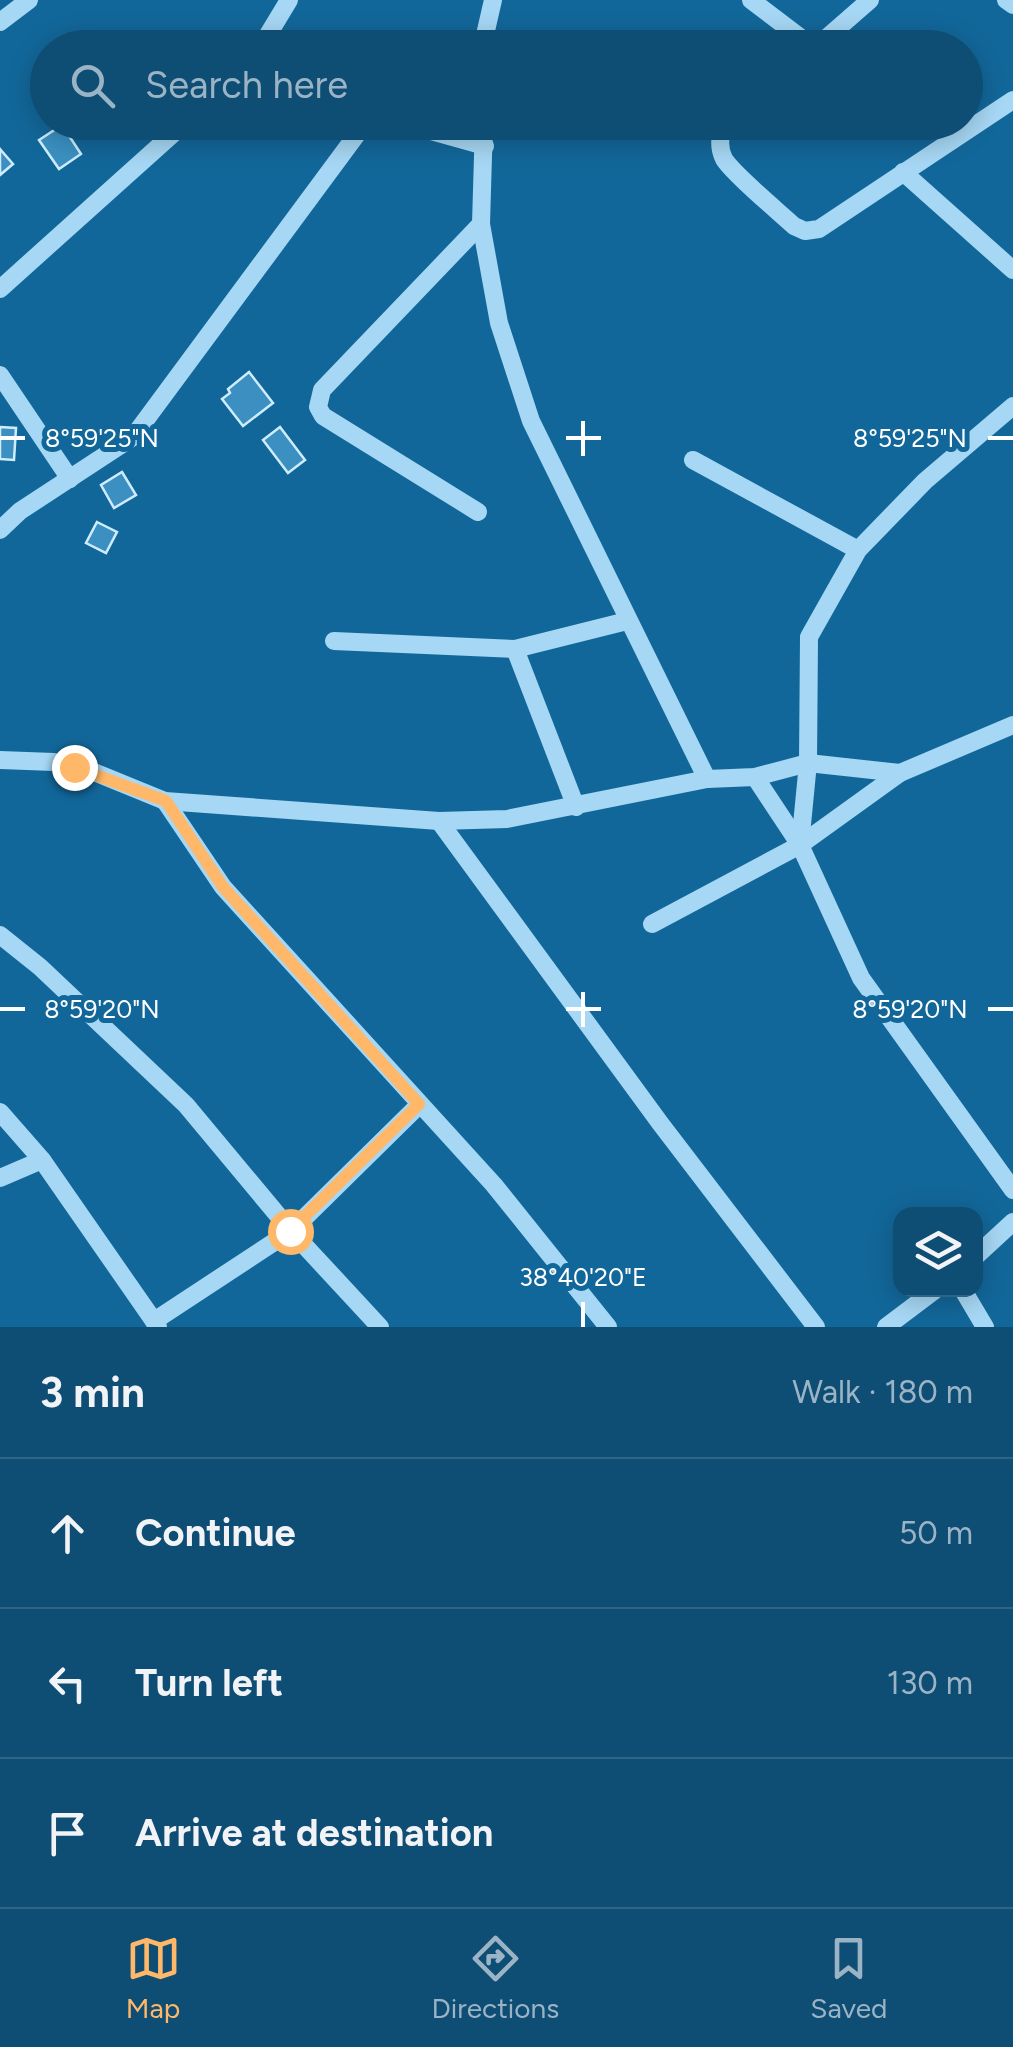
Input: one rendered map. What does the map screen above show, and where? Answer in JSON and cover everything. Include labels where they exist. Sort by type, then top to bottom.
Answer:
[{"type":"street","points":[[0,22],[29,0]]},
{"type":"street","points":[[271,30],[289,0]]},
{"type":"street","points":[[486,30],[493,0]]},
{"type":"street","points":[[751,0],[791,30]]},
{"type":"street","points":[[836,30],[870,0]]},
{"type":"street","points":[[1006,0],[1013,5]]},
{"type":"street","points":[[983,120],[1013,100]]},
{"type":"street","points":[[0,289],[166,140]]},
{"type":"street","points":[[0,530],[20,512],[133,438],[353,140]]},
{"type":"street","points":[[464,140],[485,146]]},
{"type":"street","points":[[485,140],[480,224],[499,323],[531,422],[707,780]]},
{"type":"street","points":[[720,140],[724,160],[794,226],[806,231],[819,229],[952,140]]},
{"type":"street","points":[[903,172],[1013,270]]},
{"type":"street","points":[[478,512],[323,416],[318,407],[322,390],[480,224]]},
{"type":"street","points":[[0,375],[70,480]]},
{"type":"street","points":[[800,845],[808,762],[809,637],[858,550],[925,481],[1011,412]]},
{"type":"street","points":[[693,460],[858,550]]},
{"type":"street","points":[[334,641],[515,649],[627,621]]},
{"type":"street","points":[[515,649],[576,807]]},
{"type":"street","points":[[652,924],[800,845],[900,773],[1012,726]]},
{"type":"street","points":[[0,760],[54,762],[94,772],[166,801],[439,821],[507,818],[576,807],[707,780],[755,777],[808,762],[900,773]]},
{"type":"street","points":[[755,777],[800,845],[862,978],[1013,1190]]},
{"type":"street","points":[[166,801],[223,887],[494,1185],[608,1327]]},
{"type":"street","points":[[439,821],[648,1107],[816,1327]]},
{"type":"street","points":[[0,935],[40,967],[186,1104],[290,1231],[380,1327]]},
{"type":"street","points":[[0,1112],[42,1160],[156,1324],[290,1231],[419,1104]]},
{"type":"street","points":[[0,1178],[42,1160]]},
{"type":"street","points":[[983,1250],[1013,1222]]},
{"type":"street","points":[[886,1327],[927,1297]]},
{"type":"street","points":[[967,1297],[985,1327]]},
{"type":"building","points":[[39,140],[72,140],[81,154],[59,169]]},
{"type":"building","points":[[0,149],[13,164],[0,175]]},
{"type":"building","points":[[249,372],[273,403],[243,426],[222,399]]},
{"type":"building","points":[[0,427],[16,428],[14,460],[0,459]]},
{"type":"building","points":[[280,427],[305,460],[288,473],[263,440]]},
{"type":"building","points":[[122,472],[136,495],[114,508],[101,485]]},
{"type":"building","points":[[97,522],[117,532],[106,553],[86,543]]},
{"type":"route","points":[[74,767],[166,801],[223,887],[419,1104],[290,1231]]}]
